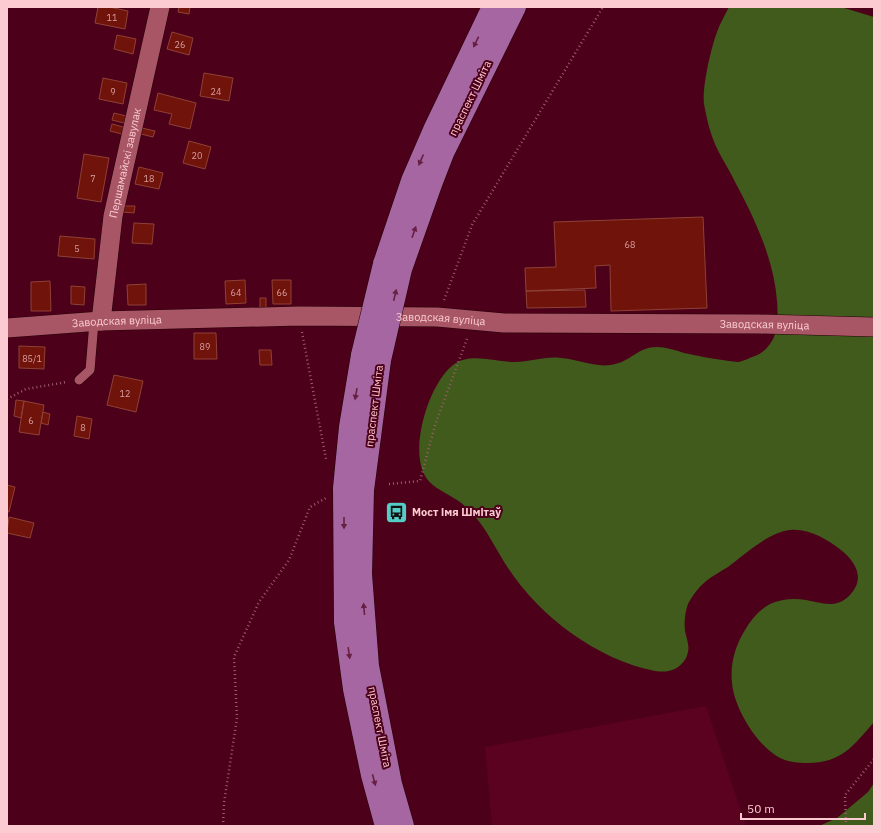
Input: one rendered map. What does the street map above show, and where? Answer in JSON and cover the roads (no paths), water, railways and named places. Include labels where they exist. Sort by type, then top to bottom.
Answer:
[{"type":"main road","name":"праспект Шміта","points":[[386,826],[372,775],[354,689],[345,622],[344,488],[350,427],[371,358],[412,181],[435,128],[494,7]]},
{"type":"main road","name":"праспект Шміта","points":[[392,266],[431,184],[443,153],[515,7]]},
{"type":"main road","name":"праспект Шміта","points":[[371,358],[363,490],[361,574],[368,666],[392,784],[403,826]]},
{"type":"street","name":"Першамайскі завулак","points":[[98,322],[113,216],[160,7]]},
{"type":"street","name":"Заводская вуліца","points":[[7,328],[98,322],[299,316],[437,317],[504,323],[759,324],[874,327]]},
{"type":"lane","points":[[79,380],[90,370],[98,322]]},
{"type":"place","name":"Мост імя Шмітаў","points":[[396,512]]}]
